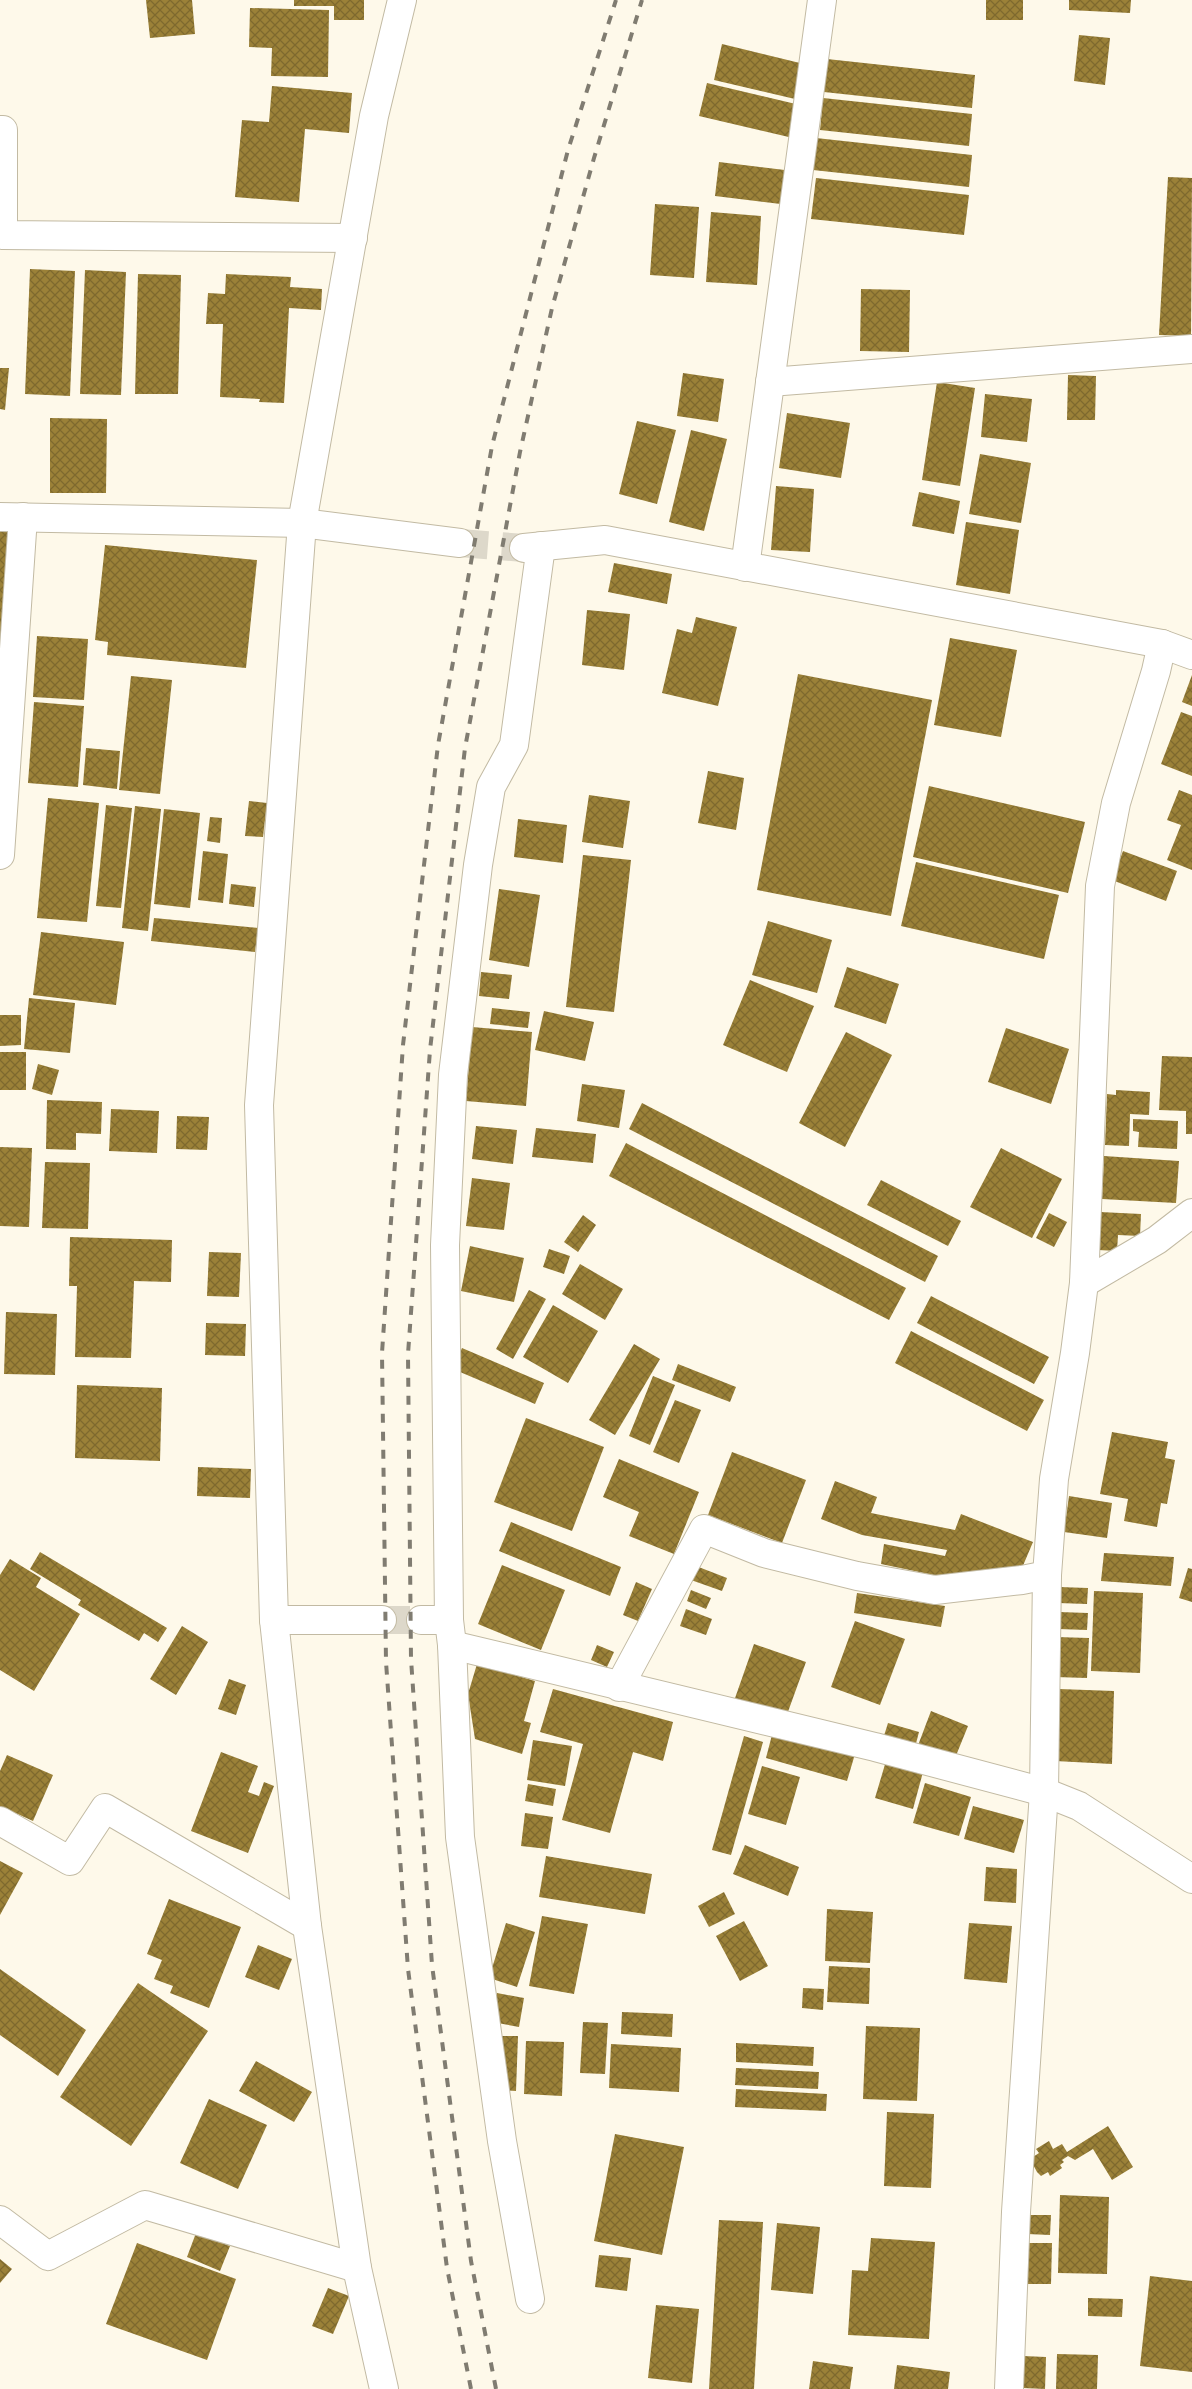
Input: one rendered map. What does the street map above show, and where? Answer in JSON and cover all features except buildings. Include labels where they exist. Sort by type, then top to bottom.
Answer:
[{"type":"street","points":[[384,2389],[357,2268],[307,1926],[274,1620],[259,1105],[302,523],[374,116],[402,0]]},
{"type":"street","points":[[745,567],[822,0]]},
{"type":"street","points":[[0,130],[3,130],[3,234],[353,238]]},
{"type":"street","points":[[770,382],[1192,349]]},
{"type":"street","points":[[0,855],[11,517],[302,523],[460,543]]},
{"type":"street","points":[[530,2299],[502,2141],[460,1837],[451,1633],[444,1245],[453,1075],[478,865],[491,787],[514,746],[533,547],[605,540],[1162,644],[1192,655]]},
{"type":"street","points":[[1010,2389],[1016,2212],[1044,1792],[1048,1574],[1054,1479],[1075,1353],[1084,1282],[1100,886],[1116,803],[1156,671],[1162,644]]},
{"type":"street","points":[[1084,1282],[1157,1240],[1192,1213]]},
{"type":"street","points":[[619,1687],[704,1529],[764,1553],[857,1576],[935,1590],[1022,1580],[1048,1574]]},
{"type":"street","points":[[274,1620],[382,1620]]},
{"type":"street","points":[[421,1620],[451,1633],[619,1687],[876,1747],[1044,1792],[1079,1806],[1192,1879]]},
{"type":"street","points":[[0,1821],[70,1861],[105,1808],[307,1926]]},
{"type":"street","points":[[0,2220],[48,2256],[145,2205],[357,2268]]},
{"type":"tunnel","points":[[460,543],[524,548]]},
{"type":"tunnel","points":[[382,1620],[421,1620]]},
{"type":"railway","points":[[471,2389],[447,2268],[408,1969],[386,1662],[382,1353],[403,1045],[438,745],[492,446],[568,150],[616,0]]},
{"type":"railway","points":[[496,2389],[471,2261],[432,1965],[411,1659],[408,1354],[430,1050],[465,748],[520,452],[552,308],[594,158],[642,0]]}]
